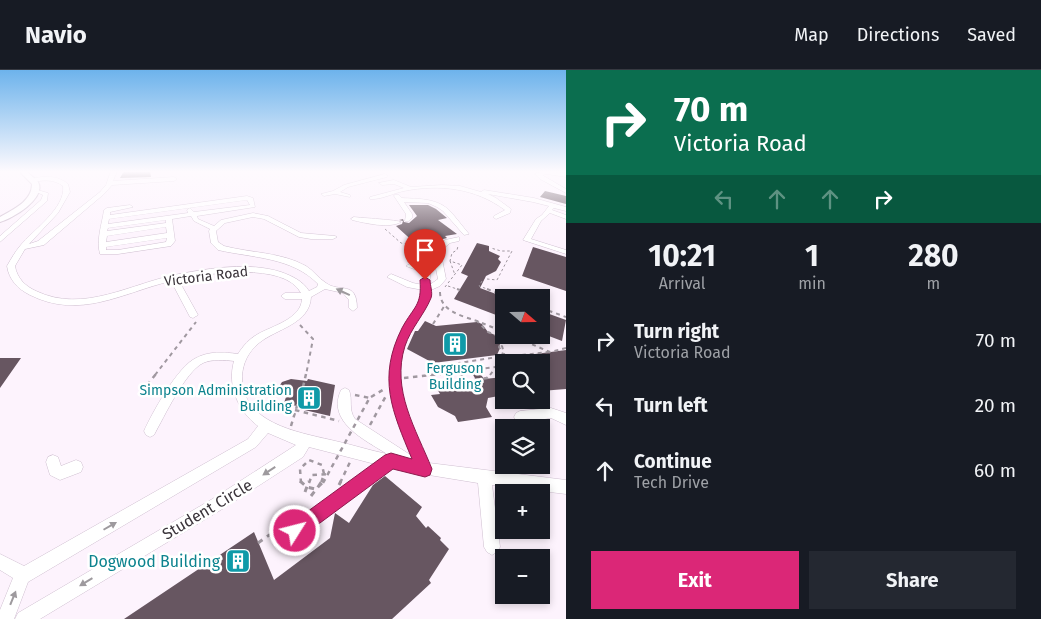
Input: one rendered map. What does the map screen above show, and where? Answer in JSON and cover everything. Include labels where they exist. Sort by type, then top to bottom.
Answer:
[{"type":"main road","points":[[0,220],[25,203],[30,197]]},
{"type":"street","points":[[0,240],[44,201],[45,197]]},
{"type":"street","name":"Victoria Road","points":[[65,197],[54,213],[18,254],[11,266],[14,277],[19,284],[37,296],[58,303],[87,302],[173,278],[224,272],[266,271],[286,276],[295,281],[306,296]]},
{"type":"street","points":[[24,247],[33,246],[41,242],[97,197]]},
{"type":"street","points":[[372,198],[376,197]]},
{"type":"street","points":[[399,197],[409,214],[410,218],[407,220]]},
{"type":"street","points":[[485,197],[508,208],[508,212],[496,217]]},
{"type":"street","points":[[508,197],[566,208]]},
{"type":"street","points":[[104,234],[169,221],[192,214],[253,206],[251,200],[247,198],[189,206]]},
{"type":"street","points":[[169,221],[170,235],[102,245],[107,210],[185,200],[196,220],[213,228]]},
{"type":"street","points":[[400,200],[438,203],[466,234]]},
{"type":"street","points":[[553,205],[538,220],[528,240],[566,252]]},
{"type":"street","points":[[548,211],[566,217]]},
{"type":"street","points":[[213,228],[230,219],[253,215],[266,217],[290,232],[305,236],[333,237]]},
{"type":"street","points":[[354,219],[374,224],[398,222]]},
{"type":"street","points":[[105,226],[169,221]]},
{"type":"street","points":[[213,228],[215,243],[220,248],[288,262],[309,272],[323,286]]},
{"type":"street","points":[[305,236],[306,228]]},
{"type":"street","points":[[391,277],[426,288],[437,285],[442,279],[437,254],[443,244],[457,242]]},
{"type":"street","points":[[413,252],[426,250],[437,254]]},
{"type":"street","points":[[425,469],[403,420],[391,383],[399,346],[408,327],[427,297],[424,270],[426,250]]},
{"type":"street","points":[[410,266],[424,270]]},
{"type":"street","points":[[173,278],[194,318]]},
{"type":"street","points":[[285,296],[306,296],[323,286],[346,291],[353,299],[353,308]]},
{"type":"street","points":[[306,296],[306,302],[300,313],[255,341],[240,358],[236,379],[237,388],[249,410],[266,426],[289,435],[425,469],[566,487]]},
{"type":"street","points":[[150,431],[165,404],[193,364],[216,356],[240,358]]},
{"type":"street","points":[[345,392],[345,410],[347,418],[351,423],[398,456],[425,469]]},
{"type":"street","points":[[520,417],[551,413],[566,419]]},
{"type":"street","points":[[5,619],[22,576],[252,443],[266,426]]},
{"type":"street","name":"Student Circle","points":[[24,619],[219,503],[298,452],[304,439]]},
{"type":"street","points":[[280,542],[391,461]]},
{"type":"street","points":[[53,462],[55,470],[60,473],[76,467]]},
{"type":"street","points":[[484,476],[492,547]]},
{"type":"street","points":[[0,562],[15,569],[22,576]]},
{"type":"path","points":[[386,226],[384,228],[387,232],[401,242],[426,250]]},
{"type":"path","points":[[455,275],[450,262],[452,254],[457,250],[457,242]]},
{"type":"path","points":[[487,279],[497,280],[512,251],[501,251],[491,248]]},
{"type":"path","points":[[450,262],[462,265],[448,286],[438,293],[447,309],[495,329]]},
{"type":"path","points":[[482,281],[479,286],[495,292]]},
{"type":"path","points":[[432,324],[445,306]]},
{"type":"path","points":[[550,311],[566,317]]},
{"type":"path","points":[[147,385],[194,318]]},
{"type":"path","points":[[477,321],[488,332],[502,338],[499,347],[504,356],[459,363],[461,365],[456,366],[458,372],[466,382],[487,378],[495,370]]},
{"type":"path","points":[[298,322],[312,339],[303,387]]},
{"type":"path","points":[[531,344],[550,352]]},
{"type":"path","points":[[534,353],[536,346]]},
{"type":"path","points":[[526,354],[550,352],[566,348]]},
{"type":"path","points":[[310,496],[320,487],[323,481],[325,475],[324,469],[315,460],[309,460],[301,466],[299,471],[300,482],[307,487],[315,489],[322,485],[370,398],[391,383],[458,372],[495,369]]},
{"type":"path","points":[[360,396],[370,398]]},
{"type":"path","points":[[289,435],[299,400]]},
{"type":"path","points":[[295,410],[344,422]]},
{"type":"path","points":[[304,492],[312,475],[328,474]]},
{"type":"path","points":[[258,543],[303,511]]},
{"type":"building","points":[[540,197],[566,197],[566,204]]},
{"type":"building","points":[[409,205],[428,205],[436,209],[447,218],[438,220],[457,234],[417,245],[396,226],[402,224],[403,221],[399,220],[403,219],[404,222],[409,223],[417,216]]},
{"type":"building","points":[[477,243],[489,246],[489,251],[500,256],[498,259],[501,262],[496,271],[486,276],[480,288],[495,294],[495,315],[454,299],[468,276],[461,273]]},
{"type":"building","points":[[533,247],[566,257],[566,291],[522,276]]},
{"type":"building","points":[[550,314],[566,320],[562,341],[550,336]]},
{"type":"building","name":"Ferguson Building","points":[[425,321],[436,326],[477,322],[482,324],[488,332],[495,335],[495,344],[500,344],[500,348],[495,355],[433,363],[407,349],[415,331],[418,331]]},
{"type":"building","points":[[566,350],[566,389],[550,390],[550,354],[535,354]]},
{"type":"building","points":[[0,358],[21,358],[0,388]]},
{"type":"building","points":[[473,363],[484,379],[495,378],[495,397],[488,398],[486,407],[492,417],[458,422],[455,416],[438,407],[431,395],[440,394],[435,385],[476,380],[468,366]]},
{"type":"building","name":"Simpson Administration Building","points":[[291,379],[307,381],[308,379],[335,385],[330,416],[284,403],[286,397],[274,394],[282,382]]},
{"type":"building","points":[[385,476],[422,507],[416,516],[426,528],[428,526],[441,538],[440,540],[449,549],[429,580],[431,583],[392,619],[124,619],[254,532],[274,580],[330,538],[335,513],[349,523],[373,485]]},
{"type":"place","name":"Ferguson Building","points":[[455,344]]},
{"type":"place","name":"Simpson Administration Building","points":[[309,398]]},
{"type":"place","name":"Dogwood Building","points":[[238,561]]},
{"type":"route","points":[[295,531],[391,461],[425,469],[409,437],[394,387],[394,371],[399,346],[408,327],[427,297],[425,280]]}]
